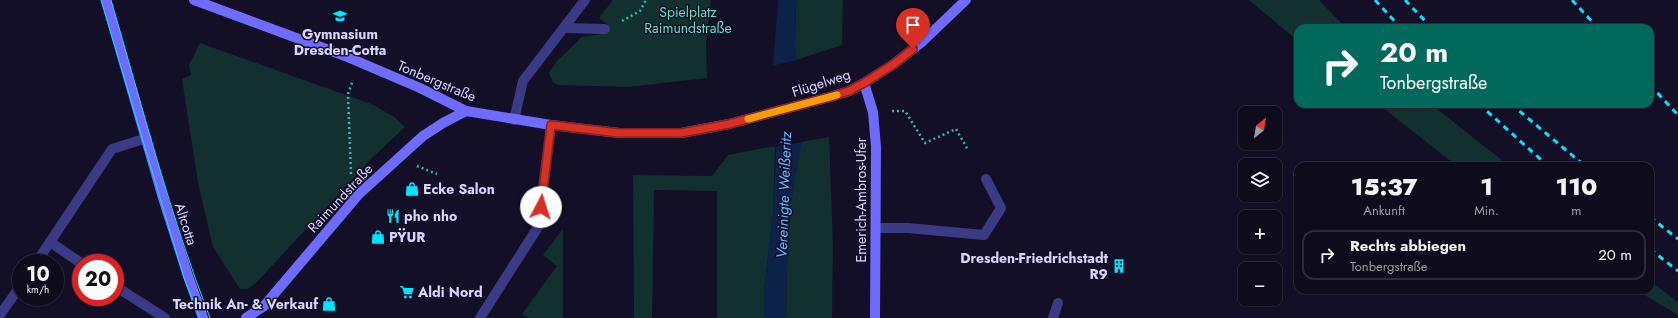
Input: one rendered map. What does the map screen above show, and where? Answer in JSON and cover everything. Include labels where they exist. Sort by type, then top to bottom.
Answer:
[{"type":"main road","name":"Altcotta","points":[[106,0],[168,212],[188,276],[204,318]]},
{"type":"main road","name":"Tonbergstraße","points":[[194,0],[312,43],[359,62],[420,88],[466,111],[514,120],[619,133],[681,133],[729,124]]},
{"type":"main road","name":"Flügelweg","points":[[729,124],[830,97],[864,83],[894,64],[923,41],[966,0]]},
{"type":"main road","name":"Emerich-Ambros-Ufer","points":[[864,83],[873,112],[876,147],[875,318]]},
{"type":"main road","name":"Raimundstraße","points":[[246,318],[264,306],[359,194],[423,136],[442,123],[466,111]]},
{"type":"street","points":[[514,120],[523,81],[585,0]]},
{"type":"street","points":[[564,28],[605,29]]},
{"type":"street","points":[[480,318],[538,227],[551,125]]},
{"type":"street","points":[[42,254],[112,149],[147,138]]},
{"type":"street","points":[[876,228],[908,228],[984,235],[1001,208],[986,179]]},
{"type":"street","points":[[50,242],[72,257]]},
{"type":"street","points":[[124,292],[165,318]]},
{"type":"street","points":[[0,315],[12,297]]},
{"type":"street","points":[[1053,318],[1058,303]]},
{"type":"path","points":[[605,29],[640,11],[646,0]]},
{"type":"path","points":[[359,62],[348,94],[352,184],[359,194]]},
{"type":"path","points":[[873,112],[905,111],[925,143],[956,129],[968,150]]},
{"type":"green space","name":"Spielplatz Raimundstraße","points":[[613,0],[711,0],[706,43],[707,78],[629,87],[558,85],[553,82],[549,73],[557,61],[582,37],[601,34],[608,25],[599,18]]},
{"type":"green space","points":[[796,0],[843,0],[842,45],[796,60]]},
{"type":"green space","points":[[1249,0],[1319,0],[1342,24],[1294,24],[1294,38]]},
{"type":"green space","points":[[200,43],[374,105],[394,117],[405,127],[372,158],[255,284],[247,289],[240,289],[213,247],[198,183],[182,79],[191,75],[189,65]]},
{"type":"green space","points":[[1383,108],[1436,108],[1504,162],[1452,162]]},
{"type":"green space","points":[[829,137],[833,246],[832,318],[786,318],[788,220],[801,142]]},
{"type":"green space","points":[[775,146],[773,214],[764,292],[764,318],[717,318],[717,191],[654,190],[652,318],[634,318],[633,175],[712,176],[728,155]]},
{"type":"green space","points":[[563,229],[563,318],[528,318],[522,314],[557,266],[543,255]]},
{"type":"green space","points":[[1654,284],[1678,302],[1678,315],[1643,294],[1654,294]]},
{"type":"water","name":"Vereinigte Weißeritz","points":[[778,0],[796,0],[795,45],[803,134],[788,220],[786,318],[764,318],[764,292],[773,214],[777,121],[773,66]]},
{"type":"pier","points":[[798,60],[805,134],[803,142],[773,147],[775,121],[771,66]]},
{"type":"tram line","points":[[101,0],[184,278],[200,318]]},
{"type":"tram line","points":[[111,0],[169,200],[210,318]]},
{"type":"railway","points":[[1375,0],[1397,24]]},
{"type":"railway","points":[[1405,0],[1428,24]]},
{"type":"railway","points":[[1572,0],[1594,24]]},
{"type":"railway","points":[[1654,89],[1678,115]]},
{"type":"railway","points":[[1483,108],[1544,162]]},
{"type":"railway","points":[[1516,108],[1580,162]]},
{"type":"railway","points":[[1654,220],[1678,239]]},
{"type":"railway","points":[[1654,252],[1678,271]]},
{"type":"slow traffic","points":[[748,119],[837,95]]},
{"type":"place","name":"Gymnasium Dresden-Cotta","points":[[340,16]]},
{"type":"place","name":"Ecke Salon","points":[[412,189]]},
{"type":"place","name":"pho nho","points":[[393,216]]},
{"type":"place","name":"PŸUR","points":[[378,237]]},
{"type":"place","name":"Dresden-Friedrichstadt R9","points":[[1119,266]]},
{"type":"place","name":"Aldi Nord","points":[[407,292]]},
{"type":"place","name":"Technik An- & Verkauf","points":[[329,304]]},
{"type":"route","points":[[541,207],[551,125],[619,133],[681,133],[729,124],[849,91],[894,64],[913,49]]}]
